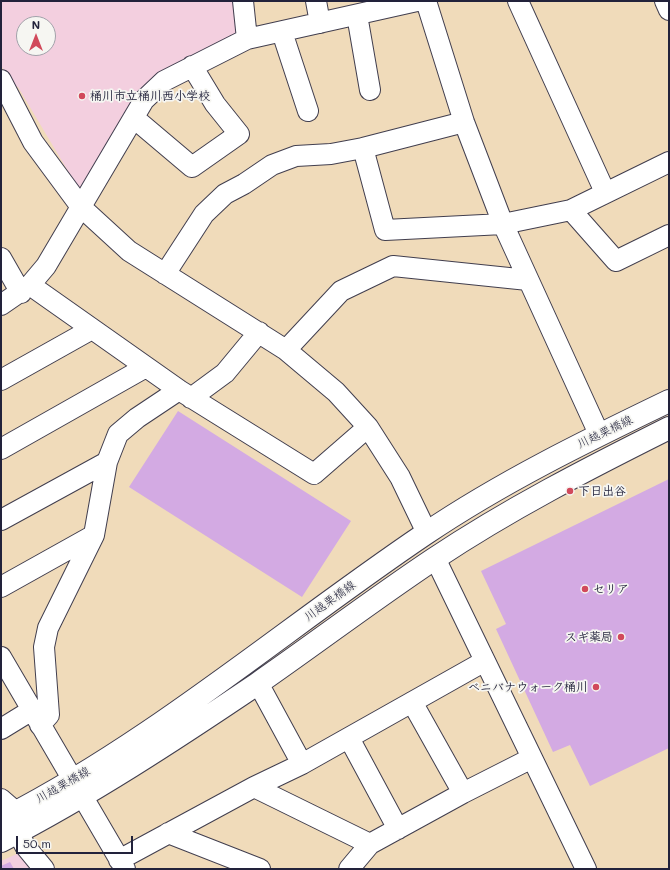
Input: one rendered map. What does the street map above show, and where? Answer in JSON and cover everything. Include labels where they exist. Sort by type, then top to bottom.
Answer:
[{"type":"main road","name":"川越栗橋線","points":[[78,788],[162,723],[247,663],[333,598],[427,533],[563,453],[599,434],[669,401]]},
{"type":"main road","name":"川越栗橋線","points":[[7,821],[78,788],[258,683],[435,558],[549,491],[669,428]]},
{"type":"street","points":[[243,1],[247,39]]},
{"type":"street","points":[[316,1],[320,23]]},
{"type":"street","points":[[518,1],[605,192]]},
{"type":"street","points":[[665,1],[669,10]]},
{"type":"street","points":[[1,305],[26,289],[46,266],[144,100],[164,81],[247,39],[357,16],[414,2],[464,122],[503,224],[599,434]]},
{"type":"street","points":[[357,16],[370,90]]},
{"type":"street","points":[[282,32],[308,111]]},
{"type":"street","points":[[134,118],[192,167],[239,134],[214,104],[192,66]]},
{"type":"street","points":[[1,80],[33,142],[81,207],[129,251],[286,350],[336,392],[368,427],[400,477],[427,533]]},
{"type":"street","points":[[165,274],[204,214],[225,194],[244,184],[272,165],[296,156],[331,154],[363,148],[464,122]]},
{"type":"street","points":[[363,148],[385,230],[503,224],[571,210],[605,192],[669,162]]},
{"type":"street","points":[[571,210],[616,261],[669,235]]},
{"type":"street","points":[[1,258],[26,289],[92,329],[185,394],[314,474],[368,427]]},
{"type":"street","points":[[286,350],[341,291],[393,266],[528,280]]},
{"type":"street","points":[[1,380],[92,329]]},
{"type":"street","points":[[1,729],[49,715],[44,646],[48,628],[94,535],[107,462],[118,434],[137,418],[225,373],[259,332]]},
{"type":"street","points":[[1,449],[146,366]]},
{"type":"street","points":[[1,520],[107,462]]},
{"type":"street","points":[[1,587],[94,535]]},
{"type":"street","points":[[435,558],[532,758],[578,866]]},
{"type":"street","points":[[2,660],[122,865],[168,833],[254,787],[302,764],[485,661]]},
{"type":"street","points":[[258,683],[302,764]]},
{"type":"street","points":[[412,702],[463,793]]},
{"type":"street","points":[[349,738],[398,829]]},
{"type":"street","points":[[349,869],[370,844],[463,793],[532,758]]},
{"type":"street","points":[[254,787],[370,844]]},
{"type":"street","points":[[7,821],[44,869]]},
{"type":"street","points":[[168,833],[260,869]]},
{"type":"shaded area","name":"桶川市立桶川西小学校","points":[[1,1],[234,1],[238,34],[162,71],[87,188],[78,188],[18,87],[11,85],[1,65]]},
{"type":"shaded area","points":[[21,852],[36,869],[1,869],[1,861]]},
{"type":"building","points":[[178,411],[351,521],[302,597],[129,487]]},
{"type":"building","name":"ベニバナウォーク桶川","points":[[669,479],[669,748],[590,786],[570,745],[553,752],[496,629],[506,624],[481,571]]},
{"type":"building","points":[[10,862],[14,869],[1,869],[1,866]]},
{"type":"place","name":"桶川市立桶川西小学校","points":[[82,96]]},
{"type":"place","name":"下日出谷","points":[[570,491]]},
{"type":"place","name":"セリア","points":[[585,589]]},
{"type":"place","name":"スギ薬局","points":[[621,637]]},
{"type":"place","name":"ベニバナウォーク桶川","points":[[596,687]]}]
